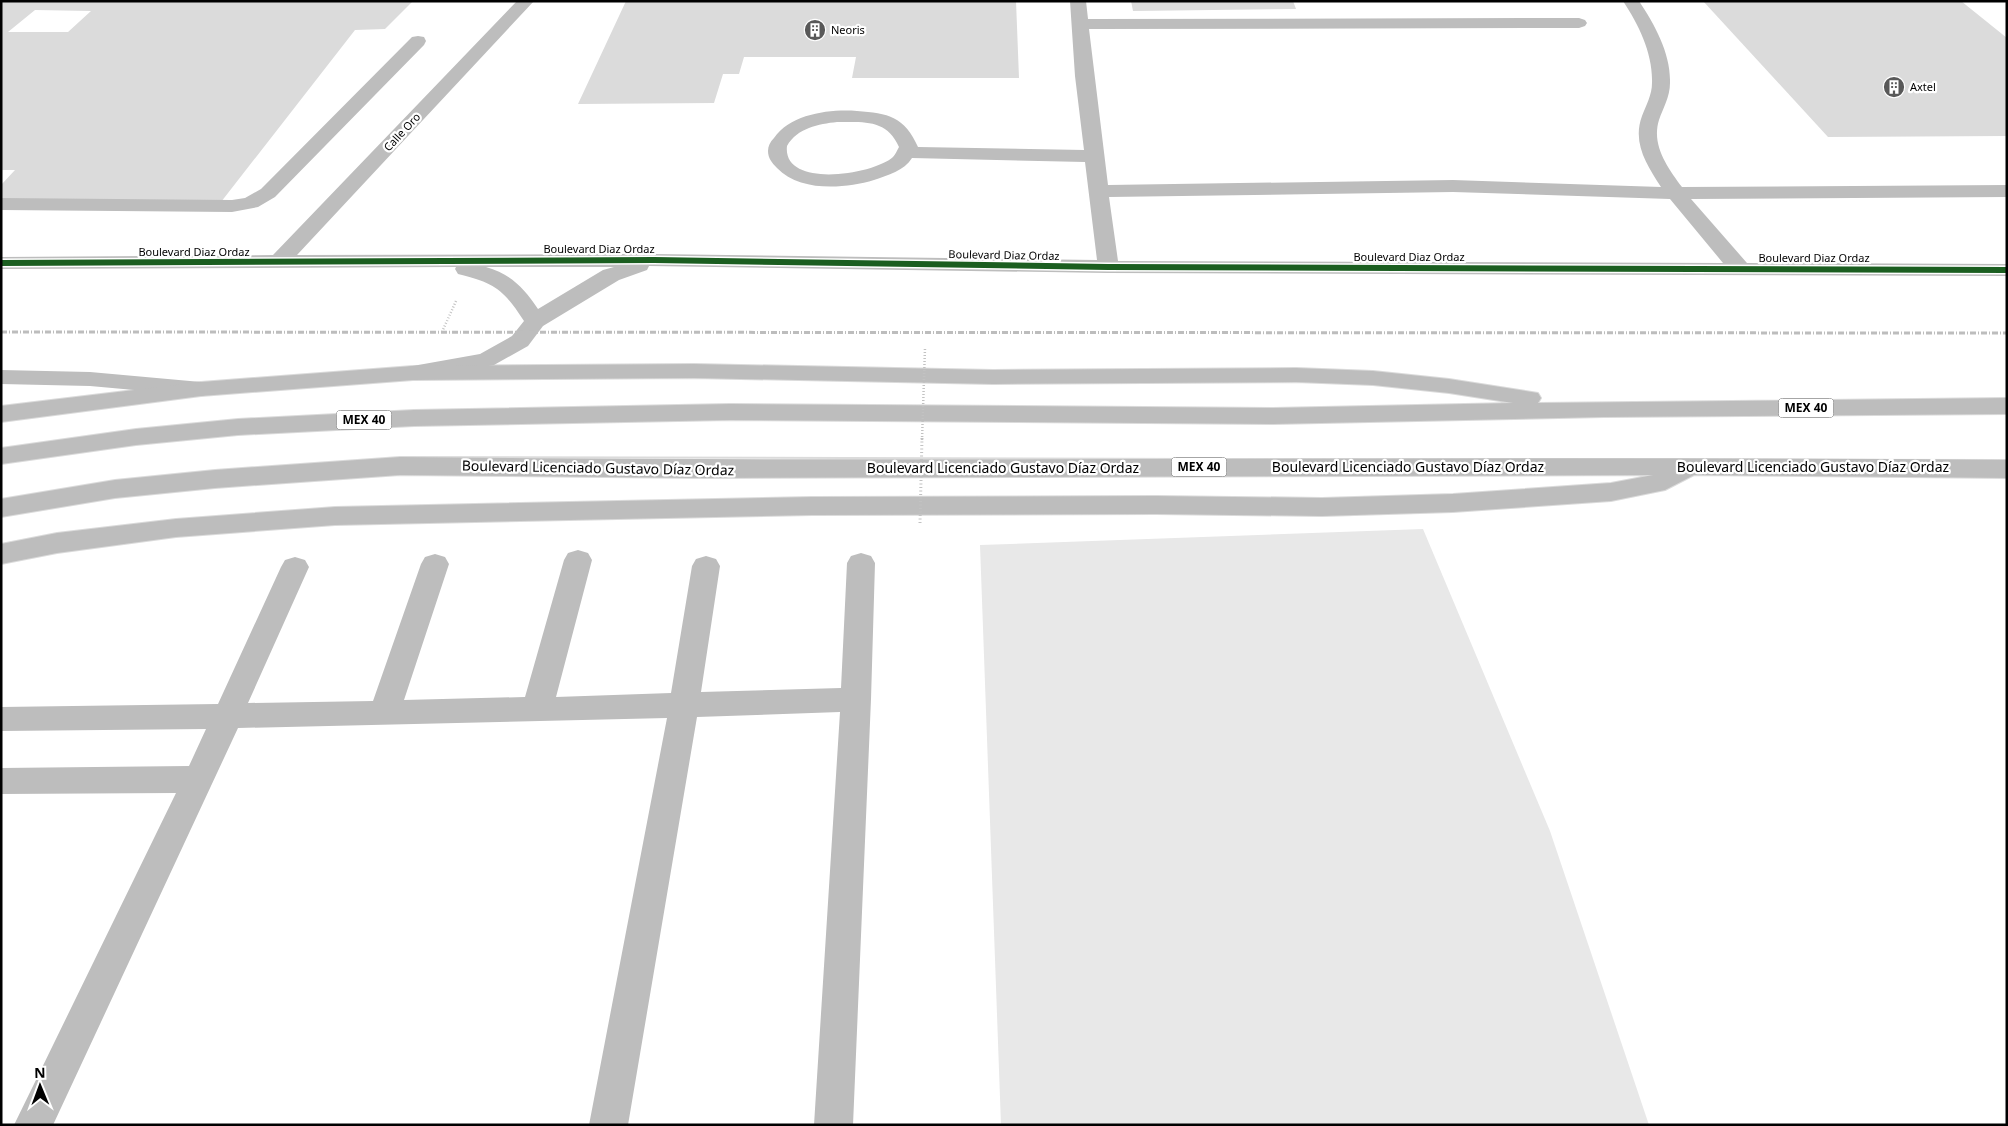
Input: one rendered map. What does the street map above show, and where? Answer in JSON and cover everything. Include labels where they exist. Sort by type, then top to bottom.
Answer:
[{"type":"main road","name":"Calle Oro","points":[[278,263],[526,1]]},
{"type":"main road","points":[[1078,1],[1084,76],[1108,268]]},
{"type":"main road","points":[[1631,1],[1649,32],[1661,69],[1660,96],[1650,118],[1647,137],[1651,154],[1703,228],[1740,268]]},
{"type":"main road","points":[[1080,24],[1579,23]]},
{"type":"main road","points":[[1,204],[232,206],[251,203],[268,193],[418,41]]},
{"type":"main road","points":[[857,116],[891,124],[902,132],[908,142],[907,152],[900,162],[887,170],[855,179],[827,180],[807,177],[791,171],[781,162],[777,152],[779,142],[787,133],[800,125],[818,119],[857,116]]},
{"type":"main road","points":[[907,152],[1094,156]]},
{"type":"main road","points":[[1099,191],[1453,186],[1677,193],[2007,191]]},
{"type":"main road","name":"Boulevard Diaz Ordaz","points":[[1,263],[654,260],[1108,268],[2007,270]]},
{"type":"main road","points":[[413,373],[486,360],[520,341],[535,321],[612,275],[654,260]]},
{"type":"main road","points":[[423,261],[489,273],[501,279],[511,287],[535,321]]},
{"type":"main road","points":[[1,414],[201,389],[413,373],[694,371],[993,377],[1296,375],[1373,378],[1449,386],[1604,409]]},
{"type":"main road","points":[[1,377],[90,379],[201,389]]},
{"type":"main road","name":"MEX 40","points":[[1,456],[136,437],[248,426],[414,418],[730,412],[1273,416],[1604,409],[2007,406]]},
{"type":"main road","name":"Boulevard Licenciado Gustavo Díaz Ordaz","points":[[1,508],[115,489],[215,479],[400,466],[705,469],[1692,466],[2007,469]]},
{"type":"main road","points":[[1,554],[57,543],[176,528],[334,516],[812,506],[1156,505],[1322,507],[1453,503],[1611,492],[1656,484],[1692,466]]},
{"type":"main road","points":[[537,709],[578,560]]},
{"type":"main road","points":[[833,1125],[856,699],[861,563]]},
{"type":"main road","points":[[384,713],[435,564]]},
{"type":"main road","points":[[608,1125],[684,706],[706,566]]},
{"type":"main road","points":[[34,1125],[228,717],[295,567]]},
{"type":"main road","points":[[1,719],[228,717],[684,706],[856,699]]},
{"type":"main road","points":[[1,781],[199,778]]},
{"type":"path","points":[[439,339],[459,294]]},
{"type":"path","points":[[920,523],[926,348]]},
{"type":"shaded area","points":[[1423,529],[1550,831],[1649,1125],[1001,1125],[980,545]]},
{"type":"building","points":[[1,1],[413,1],[385,29],[355,30],[221,202],[1,203],[1,185],[15,170],[1,170]],"holes":[[[35,10],[91,11],[68,32],[8,32]]]},
{"type":"building","name":"Neoris","points":[[626,1],[1016,1],[1019,78],[852,78],[856,57],[744,57],[739,74],[723,74],[714,103],[578,104]]},
{"type":"building","points":[[1131,1],[1293,1],[1296,9],[1133,11]]},
{"type":"building","name":"Axtel","points":[[1703,1],[1961,1],[2007,38],[2007,136],[1828,137]]},
{"type":"railway","points":[[1,332],[2007,333]]},
{"type":"cycle path","points":[[1,263],[654,260],[1108,267],[2007,270]]},
{"type":"place","name":"Neoris","points":[[815,30]]},
{"type":"place","name":"Axtel","points":[[1894,87]]}]
